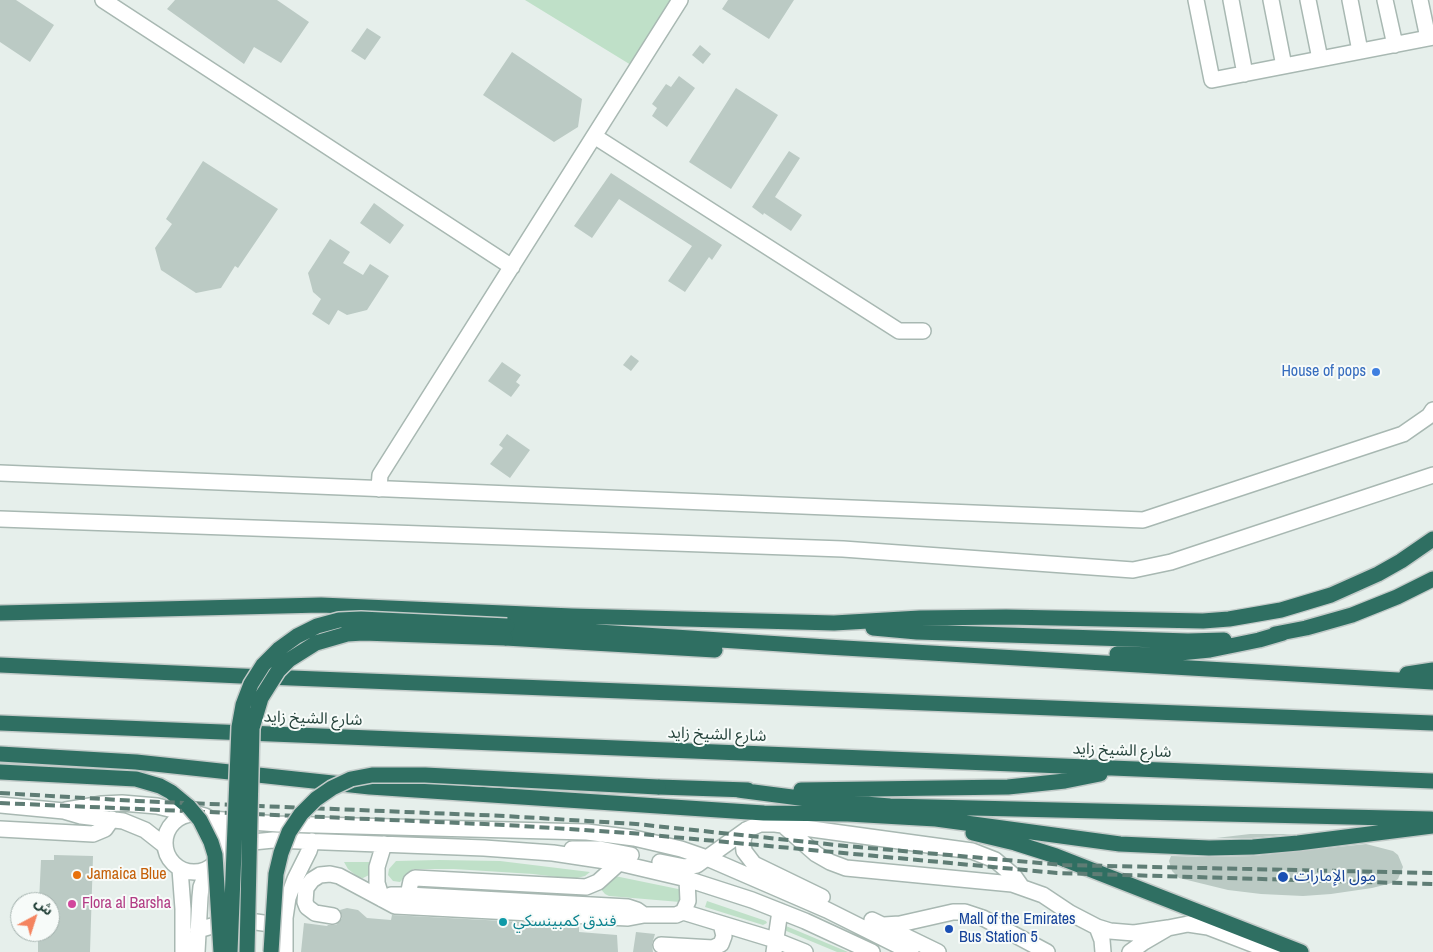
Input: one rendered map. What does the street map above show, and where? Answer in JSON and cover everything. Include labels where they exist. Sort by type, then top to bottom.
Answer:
[{"type":"highway","points":[[834,623],[920,618],[1006,617],[1203,621],[1255,616],[1306,604],[1355,585],[1401,561],[1433,539]]},
{"type":"highway","points":[[230,952],[239,727],[243,705],[251,684],[263,666],[279,649],[297,636],[317,626],[339,620],[361,619],[765,653],[854,644],[880,644],[1159,655],[1210,650],[1242,644],[1352,615],[1397,597],[1433,579]]},
{"type":"highway","points":[[0,613],[321,605],[572,616],[834,623],[917,632],[1188,641],[1236,639],[1283,633]]},
{"type":"highway","points":[[247,952],[252,728],[261,698],[278,671],[289,660],[316,643],[347,634],[506,632]]},
{"type":"highway","points":[[827,647],[1371,680],[1433,682]]},
{"type":"highway","points":[[0,665],[232,676],[1433,723]]},
{"type":"highway","points":[[1371,680],[1433,670]]},
{"type":"highway","name":"شارع الشيخ زايد","points":[[0,723],[1433,781]]},
{"type":"highway","points":[[0,754],[136,762],[370,787],[764,813],[848,814],[936,819],[1120,844],[1209,848],[1253,847],[1433,826]]},
{"type":"highway","points":[[271,952],[276,874],[281,852],[289,832],[301,814],[316,799],[332,788],[351,779],[372,775],[425,775],[738,790],[1008,787],[1065,781],[1121,769]]},
{"type":"highway","points":[[0,772],[136,779],[160,786],[171,792],[200,820],[211,842],[214,854],[220,952]]},
{"type":"highway","points":[[738,790],[825,801],[890,806],[1433,819]]},
{"type":"highway","points":[[848,814],[974,833],[1029,847],[1301,952]]},
{"type":"street","points":[[104,0],[512,266]]},
{"type":"street","points":[[379,488],[380,475],[680,0]]},
{"type":"street","points":[[1196,0],[1212,80],[1430,38],[1420,0]]},
{"type":"street","points":[[1231,0],[1245,74]]},
{"type":"street","points":[[1270,0],[1284,66]]},
{"type":"street","points":[[1308,0],[1320,59]]},
{"type":"street","points":[[1350,0],[1360,51]]},
{"type":"street","points":[[1385,0],[1395,44]]},
{"type":"street","points":[[594,136],[899,332],[923,331]]},
{"type":"street","points":[[0,473],[1143,520],[1403,434],[1429,416],[1433,410]]},
{"type":"street","points":[[0,519],[843,549],[1133,570],[1171,562],[1433,475]]},
{"type":"street","points":[[64,811],[102,804],[122,803],[190,810],[211,819],[278,824],[587,832],[658,843],[707,858],[827,910],[911,952]]},
{"type":"street","points":[[0,806],[64,811],[81,816],[123,821],[146,830],[164,845]]},
{"type":"street","points":[[190,810],[171,824],[164,845],[169,859],[180,869],[194,872],[208,869]]},
{"type":"street","points":[[0,830],[94,834],[105,829],[112,819]]},
{"type":"street","points":[[186,951],[198,930],[201,887],[208,869],[219,859],[223,845],[220,830],[211,819]]},
{"type":"street","points":[[553,853],[576,848],[600,849],[685,866],[697,865],[746,830],[760,824],[783,825],[972,852],[995,860],[1014,876],[1021,886]]},
{"type":"street","points":[[783,825],[816,854],[846,868],[1021,886],[1043,895],[1070,913],[1097,927],[1110,931],[1134,933],[1188,924],[1208,926],[1260,946],[1282,952]]},
{"type":"street","points":[[746,830],[743,840],[744,851],[754,864],[938,952]]},
{"type":"street","points":[[223,845],[273,840],[518,850],[619,863],[686,879],[780,910],[872,952]]},
{"type":"street","points":[[285,952],[286,908],[291,888],[312,841]]},
{"type":"street","points":[[382,899],[377,883],[377,867],[384,844]]},
{"type":"street","points":[[408,895],[410,883],[415,878],[586,887],[598,882],[619,863]]},
{"type":"street","points":[[180,869],[186,951]]},
{"type":"street","points":[[333,916],[315,913],[307,907],[305,902],[306,888],[312,880],[320,875],[330,874],[339,876],[395,906],[628,918],[644,915],[676,915],[682,912],[688,901],[686,879]]},
{"type":"street","points":[[382,899],[391,896],[408,895],[628,907],[644,915]]},
{"type":"street","points":[[777,948],[780,910]]},
{"type":"street","points":[[682,912],[721,924],[777,948],[805,952]]},
{"type":"street","points":[[882,925],[900,924],[953,912],[966,912],[983,918],[1046,952]]},
{"type":"street","points":[[198,930],[219,924],[241,922],[285,926]]},
{"type":"street","points":[[661,946],[713,948],[723,940],[724,932],[721,924]]},
{"type":"street","points":[[1097,927],[1104,952]]},
{"type":"street","points":[[1130,952],[1168,928]]},
{"type":"green space","points":[[525,0],[674,0],[631,65]]},
{"type":"green space","points":[[396,861],[500,861],[590,872],[585,876],[573,879],[533,874],[454,869],[413,869],[400,882],[393,881],[388,875],[389,869]]},
{"type":"green space","points":[[344,862],[369,862],[369,875],[363,878],[358,877],[348,869]]},
{"type":"green space","points":[[610,875],[683,890],[680,902],[609,896],[599,887]]},
{"type":"green space","points":[[707,901],[766,921],[767,923],[763,925],[705,907]]},
{"type":"green space","points":[[786,926],[848,952],[837,952],[784,930]]},
{"type":"building","points":[[0,0],[16,0],[54,25],[30,62],[0,42]]},
{"type":"building","points":[[175,0],[277,0],[309,22],[281,63],[254,47],[244,64],[167,9]]},
{"type":"building","points":[[728,0],[794,0],[769,39],[722,9]]},
{"type":"building","points":[[367,28],[381,37],[365,60],[351,51]]},
{"type":"building","points":[[700,45],[711,54],[703,64],[692,55]]},
{"type":"building","points":[[512,52],[582,99],[578,127],[554,142],[483,95]]},
{"type":"building","points":[[679,76],[695,88],[667,127],[652,116],[657,108],[652,104],[666,84],[671,87]]},
{"type":"building","points":[[736,88],[778,115],[731,189],[689,162]]},
{"type":"building","points":[[789,151],[800,158],[775,197],[802,215],[791,231],[752,207]]},
{"type":"building","points":[[203,161],[278,209],[238,268],[235,266],[221,288],[196,293],[161,270],[155,248],[172,224],[166,219]]},
{"type":"building","points":[[611,173],[722,245],[712,260],[709,257],[685,292],[668,281],[692,246],[619,199],[592,238],[574,226]]},
{"type":"building","points":[[374,203],[404,225],[390,244],[360,223]]},
{"type":"building","points":[[330,239],[350,252],[343,263],[363,275],[370,264],[389,276],[367,310],[347,315],[338,310],[329,325],[312,314],[321,299],[313,292],[308,273]]},
{"type":"building","points":[[631,355],[639,361],[631,371],[623,365]]},
{"type":"building","points":[[502,362],[521,375],[516,382],[520,385],[511,397],[488,381]]},
{"type":"building","points":[[507,434],[530,450],[510,478],[490,464],[503,448],[499,445]]},
{"type":"building","points":[[1250,834],[1294,834],[1252,838],[1216,838]]},
{"type":"building","name":"مول الإمارات","points":[[1366,844],[1393,851],[1398,855],[1403,867],[1398,879],[1392,883],[1372,888],[1331,894],[1303,896],[1261,894],[1228,890],[1179,878],[1172,871],[1169,861],[1171,856],[1253,856]]},
{"type":"building","name":"Flora al Barsha","points":[[54,855],[93,856],[90,952],[38,952],[38,942],[60,942],[60,892],[39,892],[41,860],[54,860]]},
{"type":"building","name":"فندق كمبينسكي","points":[[347,908],[358,910],[367,918],[391,920],[392,915],[579,925],[579,932],[617,935],[618,952],[301,952],[304,923],[327,926],[336,925],[342,918],[340,910]]},
{"type":"building","points":[[636,932],[655,934],[652,944],[653,952],[633,952]]},
{"type":"railway","points":[[0,793],[137,801],[505,816],[636,824],[846,846],[1063,865],[1433,873]]},
{"type":"railway","points":[[0,803],[506,825],[630,833],[1057,873],[1433,884]]},
{"type":"place","name":"House of pops","points":[[1376,372]]},
{"type":"place","name":"Jamaica Blue","points":[[77,875]]},
{"type":"place","name":"مول الإمارات","points":[[1283,877]]},
{"type":"place","name":"Flora al Barsha","points":[[72,904]]},
{"type":"place","name":"فندق كمبينسكي","points":[[503,922]]},
{"type":"place","name":"Mall of the Emirates Bus Station 5","points":[[949,929]]}]
